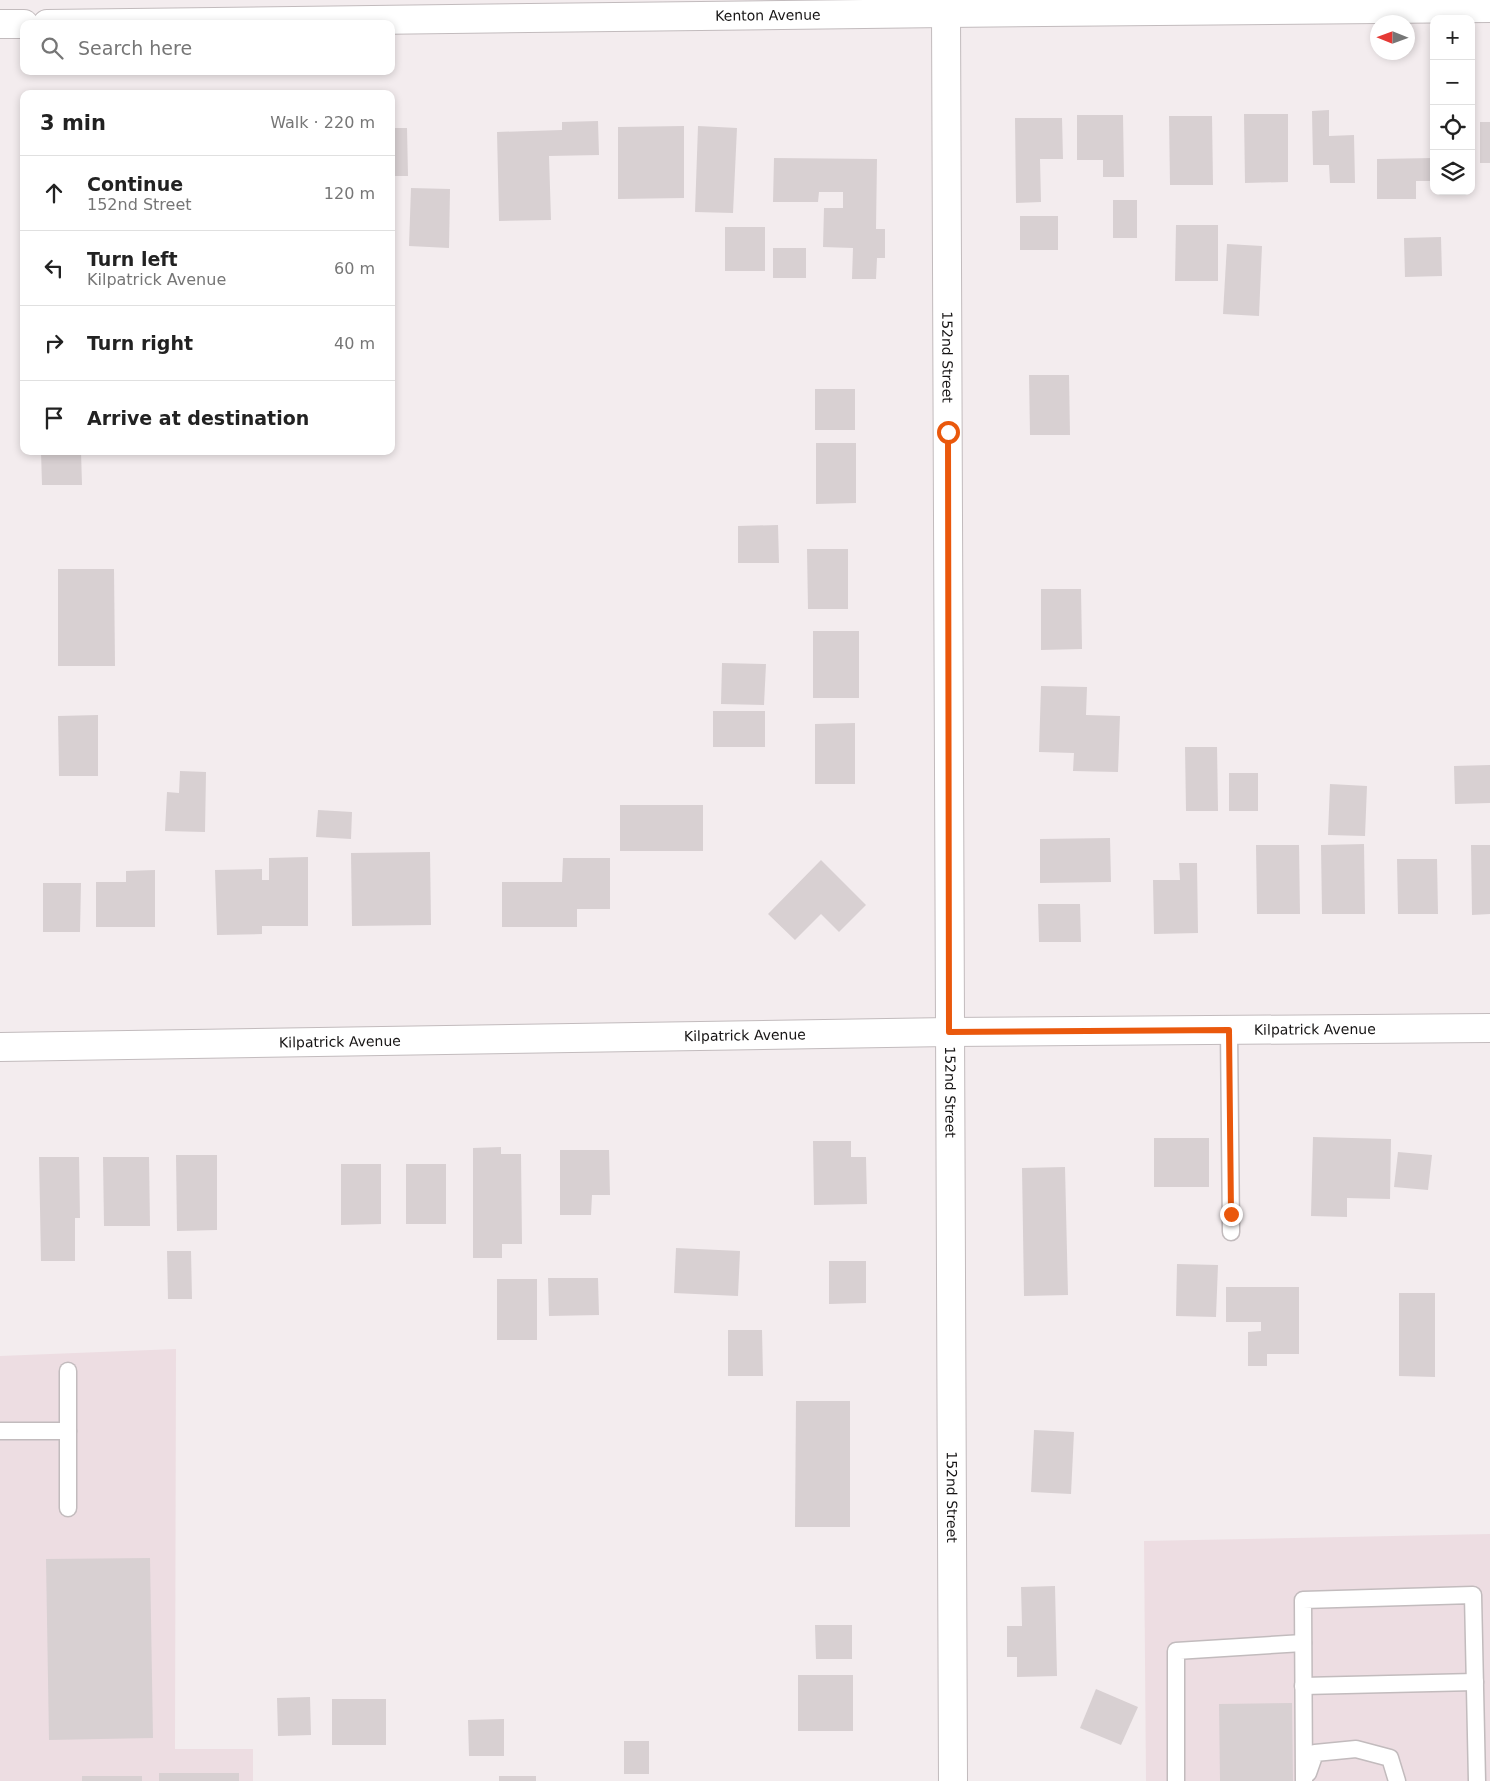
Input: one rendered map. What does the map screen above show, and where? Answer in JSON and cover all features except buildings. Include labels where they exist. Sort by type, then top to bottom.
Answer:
[{"type":"street","name":"Kenton Avenue","points":[[374,20],[1490,8]]},
{"type":"street","name":"152nd Street","points":[[946,13],[953,1781]]},
{"type":"street","points":[[0,24],[20,24]]},
{"type":"street","name":"Kilpatrick Avenue","points":[[0,1047],[949,1032],[1490,1028]]},
{"type":"lane","points":[[1229,1030],[1231,1232]]},
{"type":"lane","points":[[68,1371],[68,1508]]},
{"type":"lane","points":[[0,1431],[68,1431]]},
{"type":"lane","points":[[1305,1781],[1303,1600],[1473,1595],[1477,1781]]},
{"type":"lane","points":[[1176,1781],[1176,1651],[1303,1644]]},
{"type":"lane","points":[[1303,1686],[1475,1682]]},
{"type":"lane","points":[[1305,1781],[1315,1752],[1356,1749],[1390,1758],[1398,1781]]},
{"type":"shaded area","points":[[176,1349],[175,1749],[253,1749],[253,1781],[0,1781],[0,1356]]},
{"type":"shaded area","points":[[1490,1534],[1490,1781],[1146,1781],[1144,1541]]},
{"type":"route","points":[[948,432],[949,1032],[1229,1030],[1231,1214]]}]
